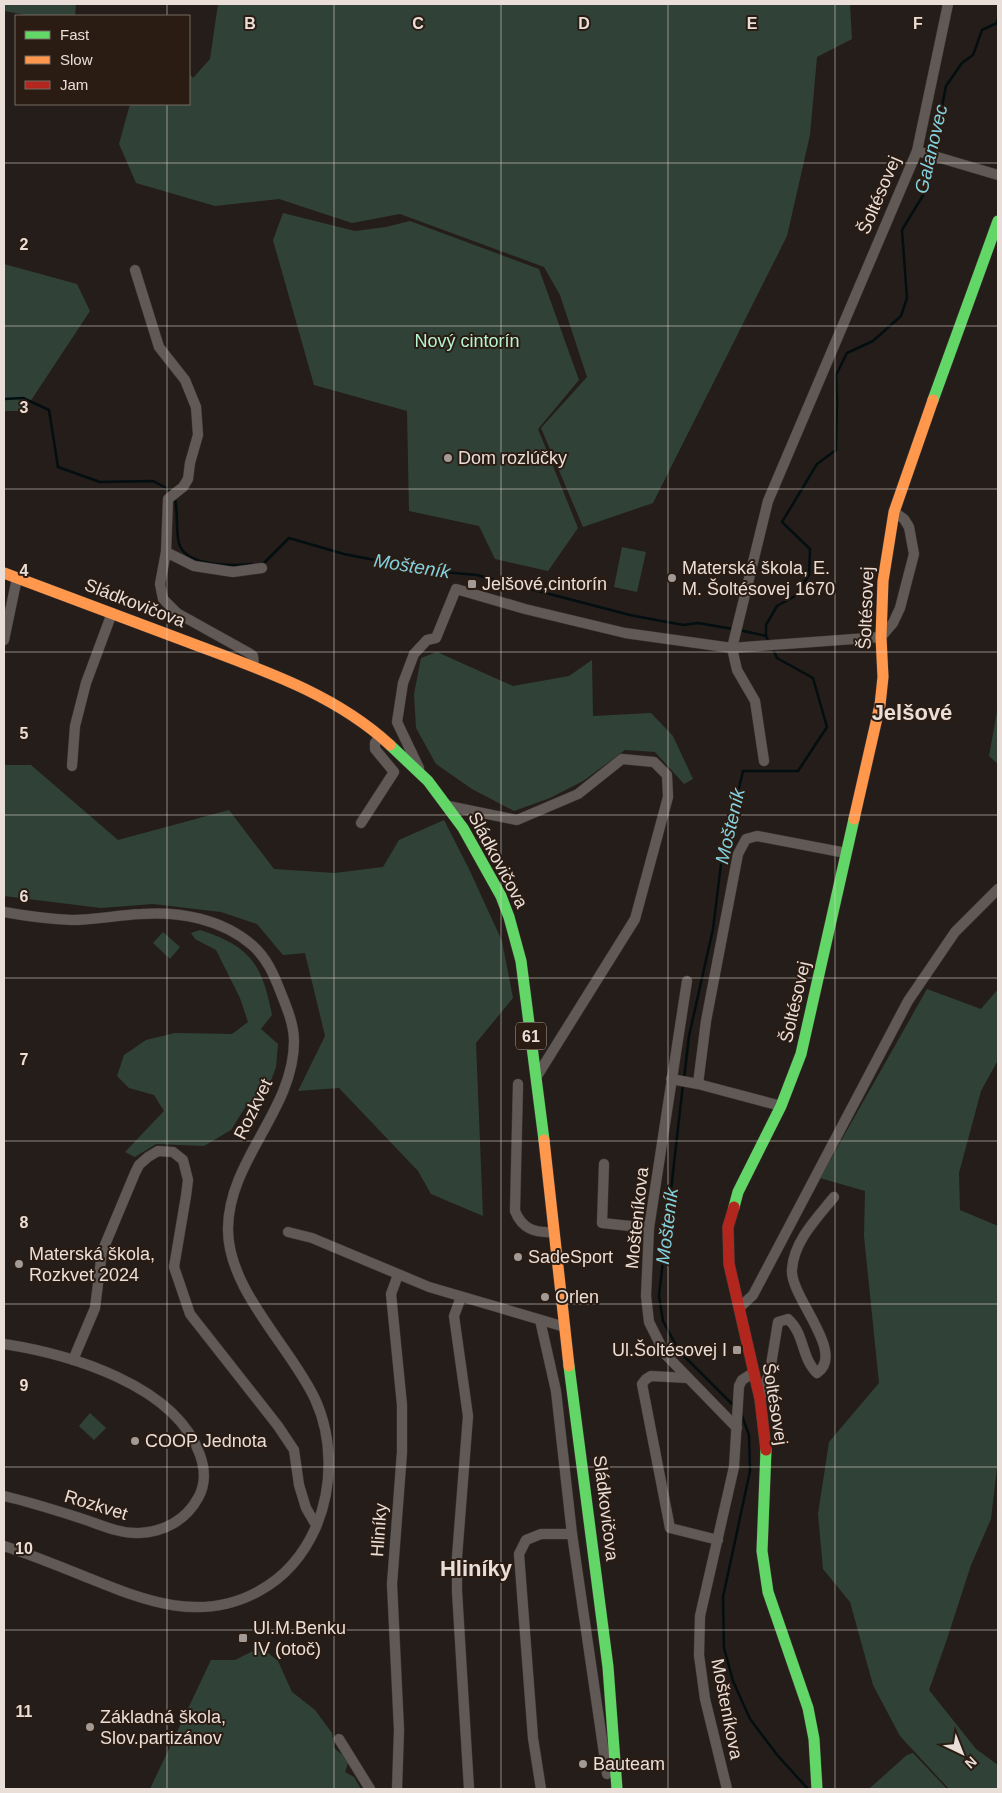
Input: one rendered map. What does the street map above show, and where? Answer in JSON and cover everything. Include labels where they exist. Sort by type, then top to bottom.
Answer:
[{"type":"street","name":"Šoltésovej","points":[[764,761],[755,701],[737,670],[732,648],[768,501],[917,150],[948,4]]},
{"type":"street","points":[[917,150],[998,175]]},
{"type":"street","name":"Šoltésovej","points":[[817,1789],[814,1739],[808,1708],[768,1592],[762,1551],[766,1446],[760,1399],[729,1264],[728,1227],[738,1192],[781,1106],[801,1054],[880,705],[883,677],[881,637],[883,575],[894,512],[998,221]]},
{"type":"street","name":"Sládkovičova","points":[[135,270],[160,347],[185,380],[196,407],[198,435],[190,463],[188,479],[183,487],[168,499],[166,552],[160,584],[164,600],[177,613],[250,653],[253,656],[254,667]]},
{"type":"street","points":[[421,774],[413,753],[397,722],[403,683],[414,654],[427,640],[436,638],[456,590],[625,633],[732,648],[881,637],[893,623],[900,608],[914,554],[908,527],[904,519],[894,512]]},
{"type":"street","points":[[166,552],[194,566],[233,572],[262,568]]},
{"type":"street","name":"Sládkovičova","points":[[4,574],[254,667],[322,697],[353,716],[380,736],[421,774],[448,806],[474,847],[501,896],[510,917],[521,961],[537,1077],[572,1392],[607,1658],[613,1781]]},
{"type":"street","points":[[4,640],[17,578]]},
{"type":"street","points":[[72,766],[75,726],[86,683],[112,613]]},
{"type":"street","points":[[361,823],[394,772],[375,749],[375,743],[380,736]]},
{"type":"street","points":[[448,806],[517,820],[578,794],[622,759],[654,762],[667,775],[668,797],[635,919],[537,1077]]},
{"type":"street","name":"Mošteníkova","points":[[736,1428],[665,1354],[650,1322],[646,1296],[649,1228],[684,1081],[706,1021],[738,854],[746,839],[758,836],[846,853]]},
{"type":"street","points":[[739,1308],[754,1295],[908,1001],[956,932],[998,889]]},
{"type":"street","name":"Rozkvet","points":[[4,912],[72,920],[142,914],[192,916],[225,928],[252,944],[271,969],[286,1005],[291,1023],[294,1040],[291,1063],[279,1099],[237,1182],[228,1226],[229,1246],[233,1262],[249,1296],[315,1399],[323,1422],[328,1456],[328,1482],[324,1507],[309,1541],[291,1566],[266,1588],[241,1600],[215,1607],[189,1608],[169,1606],[128,1594],[32,1555],[4,1546]]},
{"type":"street","name":"Mošteníkova","points":[[684,1081],[687,981]]},
{"type":"street","points":[[684,1081],[781,1106]]},
{"type":"street","points":[[518,1084],[515,1211],[518,1219],[524,1226],[534,1231],[553,1232]]},
{"type":"street","points":[[74,1360],[95,1308],[102,1252],[134,1173],[139,1165],[158,1151],[173,1152],[183,1160],[188,1180],[174,1267],[190,1314],[278,1426],[294,1450],[299,1485],[306,1508],[316,1525]]},
{"type":"street","points":[[604,1164],[602,1224],[649,1228]]},
{"type":"street","points":[[760,1399],[770,1371],[778,1322],[788,1319],[796,1326],[810,1366],[817,1373],[823,1369],[827,1359],[818,1328],[797,1293],[791,1270],[796,1251],[804,1234],[834,1197]]},
{"type":"street","points":[[288,1232],[312,1238],[429,1287],[565,1327]]},
{"type":"street","name":"Hliníky","points":[[397,1789],[399,1730],[392,1584],[402,1452],[402,1405],[391,1294],[398,1275]]},
{"type":"street","points":[[461,1297],[454,1316],[468,1416],[457,1557],[457,1592],[469,1789]]},
{"type":"street","name":"Sládkovičova","points":[[540,1320],[556,1391],[572,1534],[613,1781]]},
{"type":"street","name":"Rozkvet","points":[[4,1344],[74,1360],[125,1381],[161,1402],[188,1430],[198,1449],[204,1467],[202,1492],[190,1511],[182,1518],[163,1528],[137,1533],[122,1532],[38,1504],[4,1496]]},
{"type":"street","name":"Mošteníkova","points":[[727,1789],[705,1699],[699,1655],[700,1616],[734,1467],[739,1386],[742,1380],[753,1373]]},
{"type":"street","points":[[688,1378],[650,1376],[642,1384],[670,1528],[718,1540]]},
{"type":"street","points":[[541,1789],[533,1738],[519,1554],[526,1540],[541,1534],[572,1534]]},
{"type":"street","points":[[340,1739],[370,1789]]},
{"type":"green space","points":[[4,4],[76,4],[75,15],[26,15],[4,11]]},
{"type":"green space","points":[[218,4],[850,4],[852,39],[817,57],[810,135],[787,236],[653,503],[583,527],[541,428],[587,377],[560,295],[544,267],[400,214],[352,223],[279,199],[215,206],[136,183],[119,144],[130,105],[190,105],[190,74],[193,78],[210,59]]},
{"type":"green space","name":"Nový cintorín","points":[[283,213],[355,231],[386,227],[410,221],[539,269],[579,380],[538,429],[578,528],[548,571],[495,559],[479,526],[409,511],[407,411],[314,385],[273,240]]},
{"type":"green space","points":[[4,264],[77,284],[90,311],[24,411],[4,411]]},
{"type":"green space","points":[[622,547],[646,552],[637,592],[614,587]]},
{"type":"green space","points":[[437,652],[513,686],[569,676],[592,660],[593,716],[651,713],[673,736],[693,779],[684,784],[655,752],[625,750],[583,781],[550,798],[514,811],[472,789],[436,764],[416,728],[414,694],[421,658]]},
{"type":"green space","points":[[998,706],[998,764],[989,756]]},
{"type":"green space","points":[[4,765],[31,765],[118,840],[229,810],[274,869],[335,873],[383,867],[399,840],[444,820],[502,941],[513,998],[476,1043],[483,1216],[431,1194],[418,1171],[339,1088],[298,1091],[325,1036],[305,953],[283,955],[257,924],[221,912],[153,904],[101,908],[4,896]]},
{"type":"green space","points":[[200,930],[217,936],[242,950],[258,970],[264,982],[272,1015],[261,1029],[278,1044],[276,1067],[269,1086],[246,1106],[231,1130],[204,1146],[156,1144],[135,1157],[125,1152],[164,1111],[154,1095],[129,1088],[117,1076],[124,1055],[146,1040],[175,1033],[232,1034],[248,1022],[240,998],[216,950],[195,939],[191,933]]},
{"type":"green space","points":[[163,932],[180,947],[170,959],[153,943]]},
{"type":"green space","points":[[927,989],[981,1009],[998,989],[998,1060],[981,1091],[959,1173],[960,1210],[998,1226],[998,1458],[991,1519],[971,1565],[929,1690],[976,1749],[998,1765],[998,1789],[949,1789],[900,1736],[873,1685],[850,1602],[823,1569],[818,1514],[829,1442],[879,1383],[864,1236],[865,1191],[820,1178]]},
{"type":"green space","points":[[90,1413],[106,1428],[94,1440],[79,1426]]},
{"type":"green space","points":[[261,1647],[278,1661],[292,1692],[315,1710],[332,1733],[334,1748],[349,1760],[345,1772],[354,1777],[361,1789],[150,1789],[211,1660],[235,1660]]},
{"type":"green space","points":[[913,1753],[947,1789],[870,1788],[907,1755]]},
{"type":"waterway","name":"Galanovec","points":[[933,153],[946,86],[962,63],[973,55],[982,30],[997,23],[998,18]]},
{"type":"waterway","name":"Galanovec","points":[[766,636],[766,625],[777,606],[795,596],[809,575],[810,549],[782,522],[817,464],[836,450],[836,375],[847,353],[873,341],[901,316],[907,298],[902,230],[925,192],[932,159]]},
{"type":"waterway","name":"Mošteník","points":[[4,399],[23,398],[49,410],[58,467],[100,482],[153,481],[172,491]]},
{"type":"waterway","name":"Mošteník","points":[[174,496],[178,537],[183,551],[190,557],[200,561],[222,565],[252,564]]},
{"type":"waterway","name":"Mošteník","points":[[260,564],[264,563],[289,538],[344,554],[431,571],[477,575],[630,615],[683,625],[698,623],[733,629]]},
{"type":"waterway","name":"Mošteník","points":[[739,630],[766,636],[769,642]]},
{"type":"waterway","name":"Mošteník","points":[[684,1079],[689,1036],[713,929],[721,864],[743,771],[798,771],[827,727],[813,678],[777,658],[773,649]]},
{"type":"waterway","name":"Mošteník","points":[[683,1084],[659,1296],[663,1321],[679,1351],[735,1407]]},
{"type":"waterway","name":"Mošteník","points":[[741,1413],[749,1435],[750,1471],[723,1597],[724,1648],[733,1681],[750,1719],[778,1756],[808,1789]]},
{"type":"traffic: fast","points":[[933,400],[998,221]]},
{"type":"traffic: fast","points":[[390,745],[428,781],[463,828],[501,896],[521,961],[544,1140]]},
{"type":"traffic: fast","points":[[734,1207],[738,1192],[781,1106],[801,1054],[854,819]]},
{"type":"traffic: fast","points":[[569,1366],[608,1667],[617,1789]]},
{"type":"traffic: fast","points":[[766,1450],[762,1551],[768,1592],[808,1708],[814,1739],[817,1789]]},
{"type":"traffic: slow","points":[[854,819],[880,705],[883,677],[881,637],[883,581],[894,512],[933,400]]},
{"type":"traffic: slow","points":[[4,573],[242,662],[295,684],[345,711],[390,745]]},
{"type":"traffic: slow","points":[[544,1140],[569,1366]]},
{"type":"traffic: jam","points":[[734,1207],[728,1227],[729,1264],[760,1399],[766,1450]]},
{"type":"place","name":"Dom rozlúčky","points":[[448,458]]},
{"type":"place","name":"Materská škola, E. M. Šoltésovej 1670","points":[[672,578]]},
{"type":"place","name":"Jelšové,cintorín","points":[[472,584]]},
{"type":"place","name":"SadeSport","points":[[518,1257]]},
{"type":"place","name":"Materská škola, Rozkvet 2024","points":[[19,1264]]},
{"type":"place","name":"Orlen","points":[[545,1297]]},
{"type":"place","name":"Ul.Šoltésovej I","points":[[737,1350]]},
{"type":"place","name":"COOP Jednota","points":[[135,1441]]},
{"type":"place","name":"Ul.M.Benku IV (otoč)","points":[[243,1638]]},
{"type":"place","name":"Základná škola, Slov.partizánov","points":[[90,1727]]},
{"type":"place","name":"Bauteam","points":[[583,1764]]},
{"type":"district","name":"Jelšové","points":[[912,712]]},
{"type":"district","name":"Hliníky","points":[[476,1568]]}]
